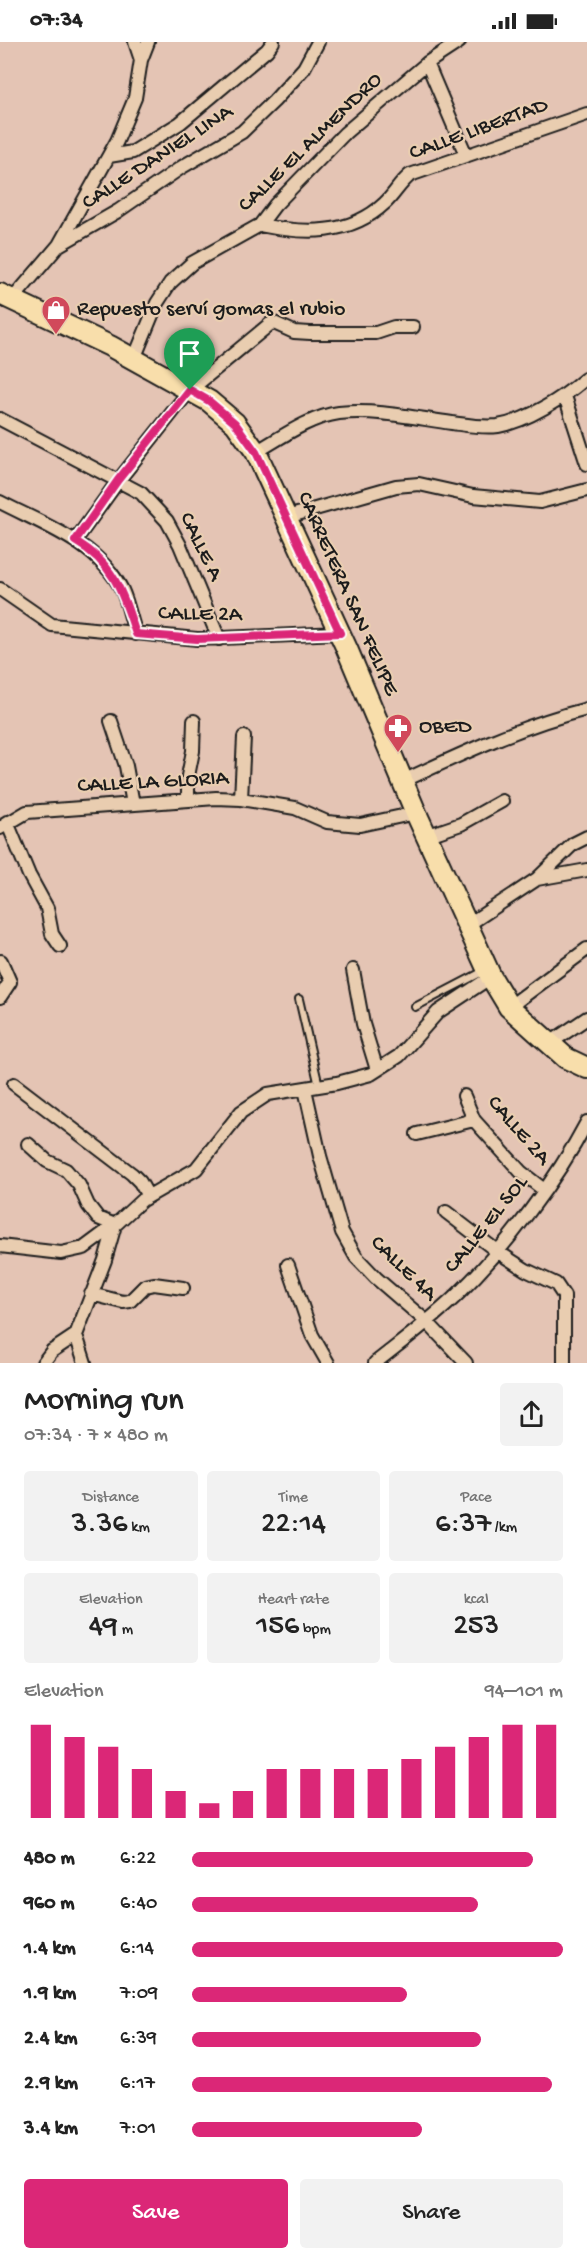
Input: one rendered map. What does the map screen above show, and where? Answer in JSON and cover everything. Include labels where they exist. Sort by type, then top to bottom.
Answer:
[{"type":"main road","name":"CARRETERA SAN FELIPE","points":[[6,297],[134,359],[209,401],[235,423],[256,452],[287,518],[340,633],[426,836],[489,973],[509,1007],[567,1058],[587,1068]]},
{"type":"street","points":[[135,42],[141,60]]},
{"type":"street","points":[[6,297],[58,245],[109,156],[135,98],[141,60],[148,42]]},
{"type":"street","points":[[109,156],[133,152],[180,123],[267,50],[273,42]]},
{"type":"street","name":"CALLE DANIEL LINA","points":[[58,245],[118,211],[182,167],[242,132],[304,68],[318,42]]},
{"type":"street","name":"CALLE EL ALMENDRO","points":[[134,359],[157,303],[170,283],[192,263],[260,225],[275,205],[345,133],[427,63],[459,42]]},
{"type":"street","points":[[427,63],[466,155]]},
{"type":"street","name":"CALLE LIBERTAD","points":[[260,225],[304,231],[329,231],[349,226],[371,215],[410,175],[587,114]]},
{"type":"street","points":[[75,541],[118,480],[190,390],[242,346],[274,323],[294,332],[310,333],[376,333],[394,327],[413,327]]},
{"type":"street","points":[[256,452],[308,422],[336,414],[363,412],[475,426],[496,426],[513,422],[565,396],[585,379]]},
{"type":"street","points":[[565,396],[587,464]]},
{"type":"street","name":"CALLE A","points":[[0,419],[141,493],[167,521],[180,546],[219,639]]},
{"type":"street","points":[[287,518],[396,486],[419,484],[473,496],[540,502],[587,490]]},
{"type":"street","points":[[0,502],[89,549],[109,571],[122,591],[136,634]]},
{"type":"street","name":"CALLE 2A","points":[[0,589],[52,625],[197,639],[340,633]]},
{"type":"street","points":[[403,781],[476,747],[553,718],[587,709]]},
{"type":"street","points":[[111,721],[126,766],[133,804]]},
{"type":"street","points":[[188,800],[188,776],[193,751],[194,721]]},
{"type":"street","points":[[241,799],[244,737]]},
{"type":"street","name":"CALLE LA GLORIA","points":[[3,825],[27,812],[188,800],[241,799],[295,808],[327,822],[360,825],[416,813]]},
{"type":"street","points":[[426,836],[461,824],[502,801]]},
{"type":"street","points":[[3,825],[47,908],[52,934],[60,946]]},
{"type":"street","points":[[466,926],[537,879],[573,844],[587,837]]},
{"type":"street","points":[[537,879],[587,870]]},
{"type":"street","points":[[509,1007],[587,949]]},
{"type":"street","points":[[0,997],[10,982],[1,961]]},
{"type":"street","points":[[354,970],[363,1024],[377,1070]]},
{"type":"street","points":[[0,1246],[61,1253],[84,1248],[148,1196],[196,1169],[241,1112],[268,1094],[306,1089],[371,1074],[399,1056],[438,1012],[489,973]]},
{"type":"street","points":[[550,1043],[587,1018]]},
{"type":"street","points":[[14,1084],[132,1174],[141,1182],[148,1196]]},
{"type":"street","name":"CALLE 4A","points":[[306,1089],[320,1156],[342,1232],[357,1257],[376,1278],[427,1322],[466,1363]]},
{"type":"street","name":"CALLE 2A","points":[[464,1096],[474,1120],[521,1172],[544,1190]]},
{"type":"street","points":[[417,1134],[474,1120]]},
{"type":"street","name":"CALLE EL SOL","points":[[375,1363],[461,1292],[498,1252],[573,1149],[587,1122]]},
{"type":"street","points":[[28,1144],[47,1161],[66,1170],[79,1185],[88,1205],[98,1218],[115,1225]]},
{"type":"street","points":[[446,1212],[498,1252],[526,1270],[556,1284],[564,1296],[564,1363]]},
{"type":"street","points":[[43,1363],[52,1351],[76,1335],[105,1260],[115,1225]]},
{"type":"street","points":[[288,1266],[312,1335],[328,1363]]},
{"type":"street","points":[[91,1294],[123,1302],[130,1301],[146,1286],[154,1284],[183,1288]]},
{"type":"street","points":[[76,1335],[85,1363]]},
{"type":"lane","points":[[415,1007],[489,973]]},
{"type":"lane","points":[[299,999],[319,1086]]},
{"type":"place","name":"Repuesto serví gomas el rubio","points":[[56,336]]},
{"type":"place","name":"OBED","points":[[398,754]]},
{"type":"route","points":[[190,390],[209,401],[235,423],[256,452],[340,633],[197,639],[136,634],[122,591],[109,571],[89,549],[75,541],[118,480],[190,390]]}]
